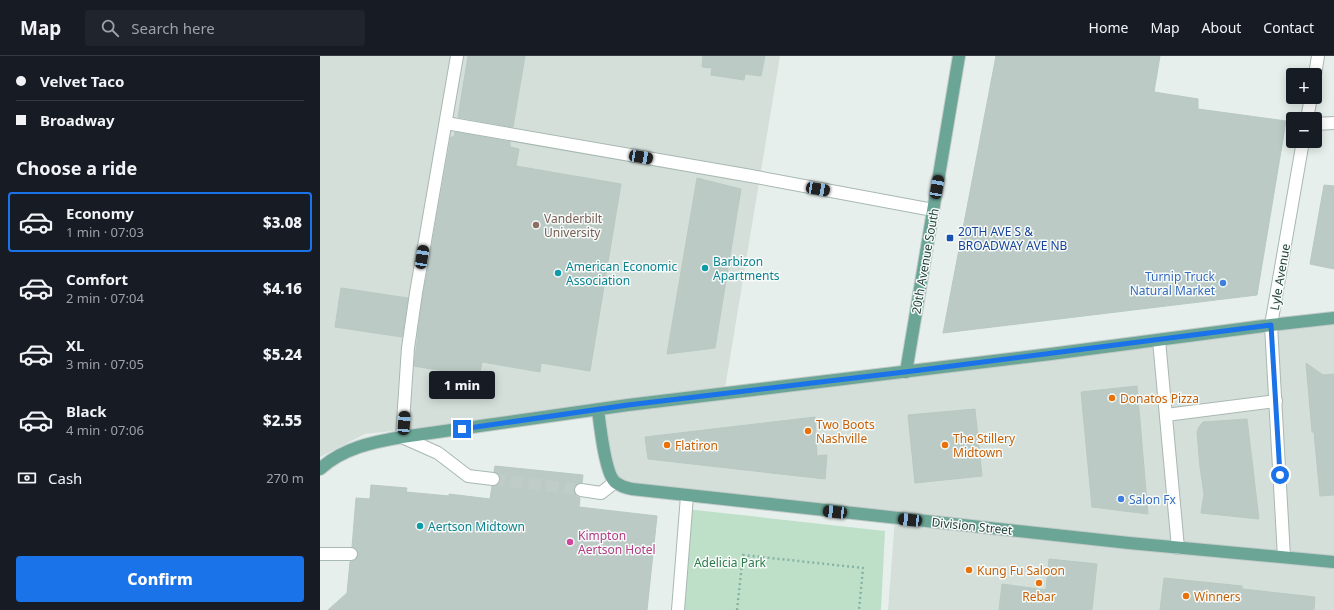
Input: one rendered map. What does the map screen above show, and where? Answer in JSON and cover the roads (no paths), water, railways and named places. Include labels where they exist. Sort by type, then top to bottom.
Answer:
[{"type":"main road","name":"20th Avenue South","points":[[906,372],[959,56]]},
{"type":"main road","points":[[320,468],[350,450],[376,442],[402,437],[628,405],[906,372],[1334,318]]},
{"type":"main road","points":[[598,410],[605,454],[610,474],[615,482]]},
{"type":"main road","name":"Division Street","points":[[615,482],[632,490],[1178,548],[1334,562]]},
{"type":"street","points":[[457,56],[424,245],[408,348],[402,437],[438,452],[468,476],[493,479]]},
{"type":"street","points":[[1316,68],[1318,56]]},
{"type":"street","points":[[446,123],[751,176],[933,210]]},
{"type":"street","points":[[1322,124],[1334,123]]},
{"type":"street","name":"Lyle Avenue","points":[[1284,557],[1271,325],[1302,148]]},
{"type":"street","points":[[1160,340],[1178,548]]},
{"type":"street","points":[[1166,415],[1276,401]]},
{"type":"street","points":[[581,490],[601,493],[615,482]]},
{"type":"street","points":[[678,610],[687,496]]},
{"type":"street","points":[[320,554],[351,554]]},
{"type":"tunnel","points":[[493,479],[581,490]]},
{"type":"place","name":"Vanderbilt University","points":[[536,225]]},
{"type":"place","name":"20TH AVE S & BROADWAY AVE NB","points":[[950,238]]},
{"type":"place","name":"Barbizon Apartments","points":[[705,268]]},
{"type":"place","name":"American Economic Association","points":[[558,273]]},
{"type":"place","name":"Turnip Truck Natural Market","points":[[1223,283]]},
{"type":"place","name":"Donatos Pizza","points":[[1112,398]]},
{"type":"place","name":"Two Boots Nashville","points":[[808,431]]},
{"type":"place","name":"Flatiron","points":[[667,445]]},
{"type":"place","name":"The Stillery Midtown","points":[[945,445]]},
{"type":"place","name":"Salon Fx","points":[[1121,499]]},
{"type":"place","name":"Aertson Midtown","points":[[420,526]]},
{"type":"place","name":"Kimpton Aertson Hotel","points":[[570,542]]},
{"type":"place","name":"Kung Fu Saloon","points":[[969,570]]},
{"type":"place","name":"Rebar","points":[[1039,583]]},
{"type":"place","name":"Winners","points":[[1186,596]]},
{"type":"park label","name":"Adelicia Park","points":[[730,562]]}]
